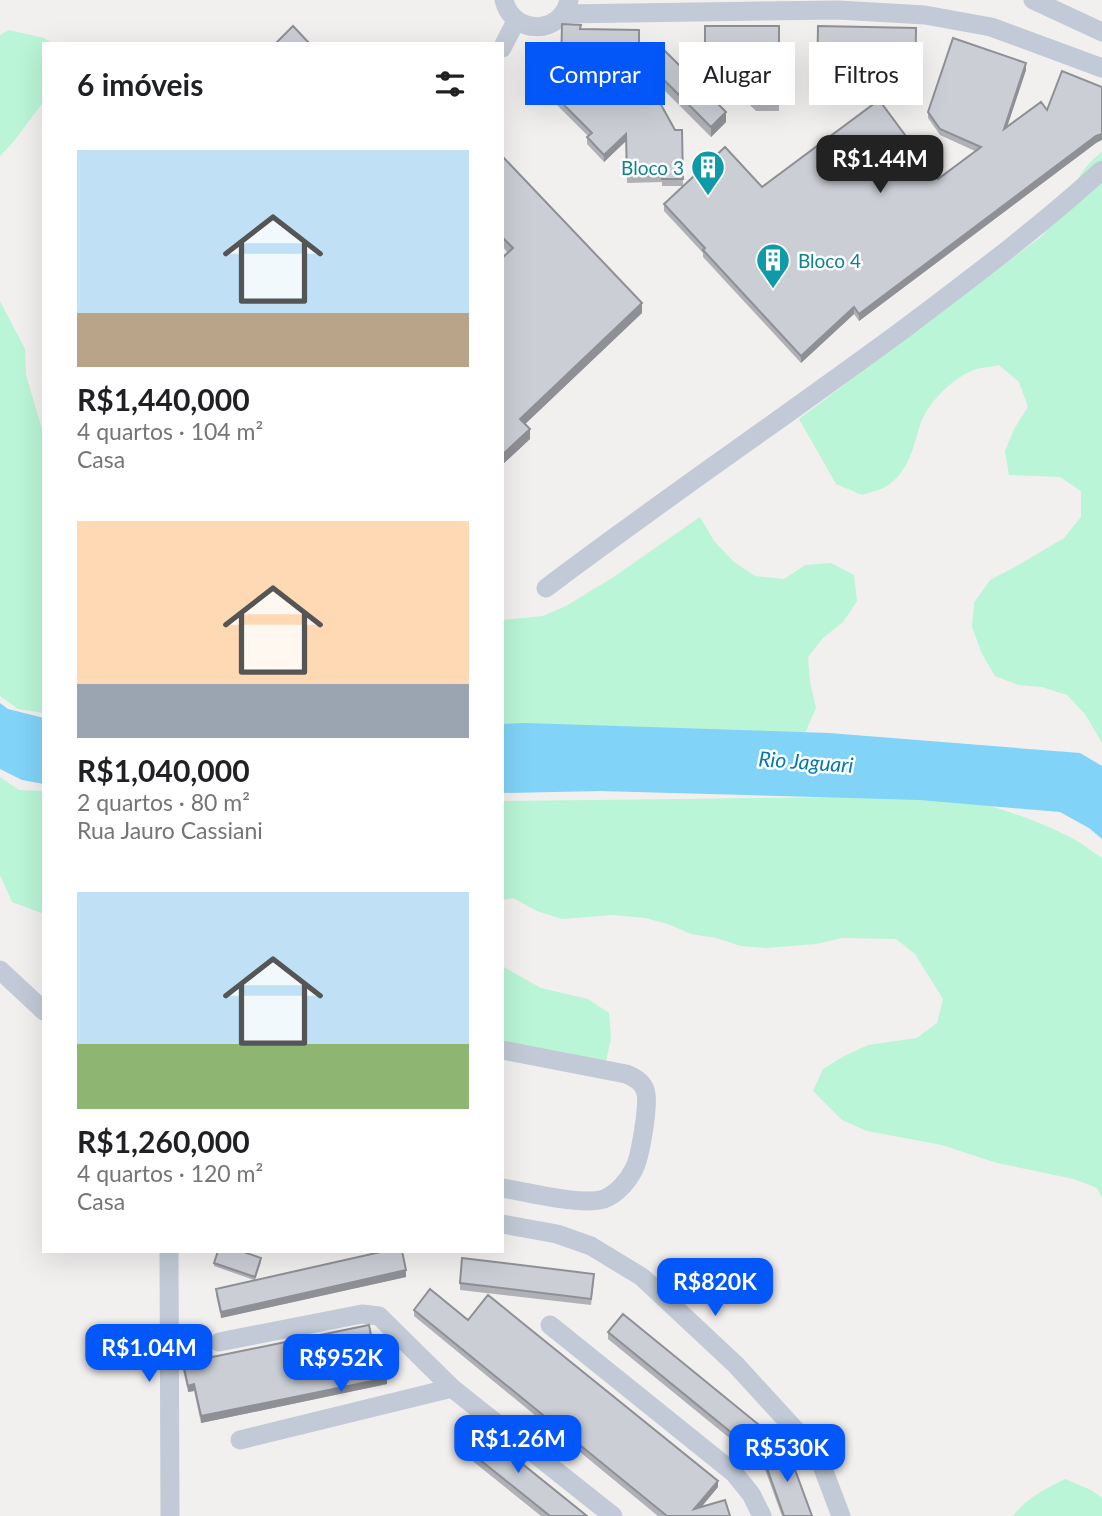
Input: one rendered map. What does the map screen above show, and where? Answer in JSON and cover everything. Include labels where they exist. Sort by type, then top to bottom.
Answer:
[{"type":"street","points":[[504,0],[509,13],[525,26],[546,26],[566,7],[838,10],[925,15],[990,27],[1102,68]]},
{"type":"street","points":[[1033,0],[1102,32]]},
{"type":"street","points":[[504,44],[516,21]]},
{"type":"street","points":[[546,587],[650,509],[794,410],[983,270],[1068,202],[1102,170]]},
{"type":"street","points":[[0,970],[42,1009]]},
{"type":"street","points":[[504,1050],[626,1074],[637,1078],[645,1088],[648,1102],[635,1167],[623,1186],[605,1199],[583,1201],[504,1188]]},
{"type":"street","points":[[504,1224],[557,1234],[591,1246],[642,1278],[736,1366],[801,1436],[822,1466],[841,1516]]},
{"type":"street","points":[[169,1253],[170,1516]]},
{"type":"street","points":[[219,1342],[362,1314],[379,1316],[452,1388],[613,1516]]},
{"type":"street","points":[[551,1325],[734,1473],[751,1493],[762,1516]]},
{"type":"street","points":[[240,1440],[452,1388]]},
{"type":"green space","points":[[9,30],[44,38],[50,42],[42,42],[42,104],[0,156],[0,35]]},
{"type":"green space","points":[[1102,152],[1102,743],[1085,714],[1067,695],[1042,687],[1018,685],[995,676],[982,654],[972,627],[974,603],[990,580],[1064,538],[1081,517],[1081,491],[1060,477],[1009,475],[1005,451],[1014,429],[1028,407],[1019,382],[999,365],[977,369],[960,377],[943,391],[924,416],[909,458],[900,473],[885,487],[862,495],[836,484],[799,419],[1042,236],[1061,212],[1083,171]]},
{"type":"green space","points":[[0,301],[25,349],[26,375],[42,429],[42,713],[18,709],[0,696]]},
{"type":"green space","points":[[700,517],[714,541],[734,562],[755,576],[784,579],[805,565],[831,563],[854,575],[857,601],[843,622],[823,638],[808,657],[816,708],[805,733],[504,737],[504,620],[543,616],[566,606],[612,578]]},
{"type":"green space","points":[[0,777],[19,790],[42,791],[42,913],[12,902],[0,875]]},
{"type":"green space","points":[[949,796],[995,807],[1074,839],[1102,858],[1102,1198],[1097,1188],[1074,1179],[997,1163],[942,1145],[867,1131],[842,1120],[813,1091],[823,1069],[844,1056],[868,1045],[917,1038],[937,1023],[943,999],[915,954],[896,939],[842,938],[816,944],[766,948],[741,946],[691,934],[645,918],[613,915],[562,919],[537,911],[513,898],[504,900],[504,801]]},
{"type":"green space","points":[[504,967],[541,988],[588,999],[609,1013],[611,1038],[606,1061],[504,1052]]},
{"type":"green space","points":[[1065,1479],[1102,1498],[1102,1516],[1013,1516],[1030,1499]]},
{"type":"water","points":[[0,703],[8,709],[42,718],[42,784],[22,780],[0,769]]},
{"type":"water","name":"Rio Jaguari","points":[[504,724],[829,733],[1080,753],[1102,766],[1102,839],[1089,828],[1060,812],[920,800],[600,791],[504,793]]},
{"type":"building","points":[[562,24],[581,25],[580,29],[639,30],[639,42],[562,42]]},
{"type":"building","points":[[293,26],[308,42],[277,42]]},
{"type":"building","points":[[705,26],[779,26],[779,42],[705,42]]},
{"type":"building","points":[[818,26],[916,28],[916,42],[818,42]]},
{"type":"building","points":[[953,38],[1026,63],[1004,129],[1041,102],[1047,110],[1062,71],[1102,87],[1102,134],[859,314],[854,307],[801,356],[664,204],[725,147],[762,187],[872,105],[883,105],[914,147],[914,155],[916,150],[938,179],[981,147],[940,129],[928,112]]},
{"type":"building","points":[[665,51],[679,65],[679,95],[665,81]]},
{"type":"building","points":[[564,105],[661,105],[675,130],[682,130],[683,179],[662,179],[662,175],[627,176],[626,134],[604,155],[587,137],[592,133]]},
{"type":"building","points":[[689,105],[719,105],[726,112],[711,127]]},
{"type":"building","points":[[504,158],[642,303],[520,419],[530,429],[504,453],[504,256],[513,248],[504,239]]},
{"type":"building","points":[[217,1253],[247,1253],[261,1258],[255,1277],[214,1263]]},
{"type":"building","points":[[376,1253],[402,1253],[406,1270],[221,1312],[216,1289]]},
{"type":"building","points":[[462,1258],[594,1274],[591,1299],[460,1283]]},
{"type":"building","points":[[430,1289],[468,1320],[488,1295],[718,1481],[694,1509],[725,1500],[730,1516],[667,1516],[414,1310]]},
{"type":"building","points":[[623,1314],[769,1433],[754,1451],[608,1332]]},
{"type":"building","points":[[369,1325],[375,1356],[382,1355],[387,1378],[201,1416],[194,1384],[188,1386],[183,1363]]},
{"type":"building","points":[[474,1425],[587,1516],[550,1516],[459,1443]]},
{"type":"building","points":[[787,1448],[812,1516],[784,1516],[763,1457]]},
{"type":"place","name":"Bloco 3","points":[[708,197]]},
{"type":"place","name":"Bloco 4","points":[[773,290]]}]
